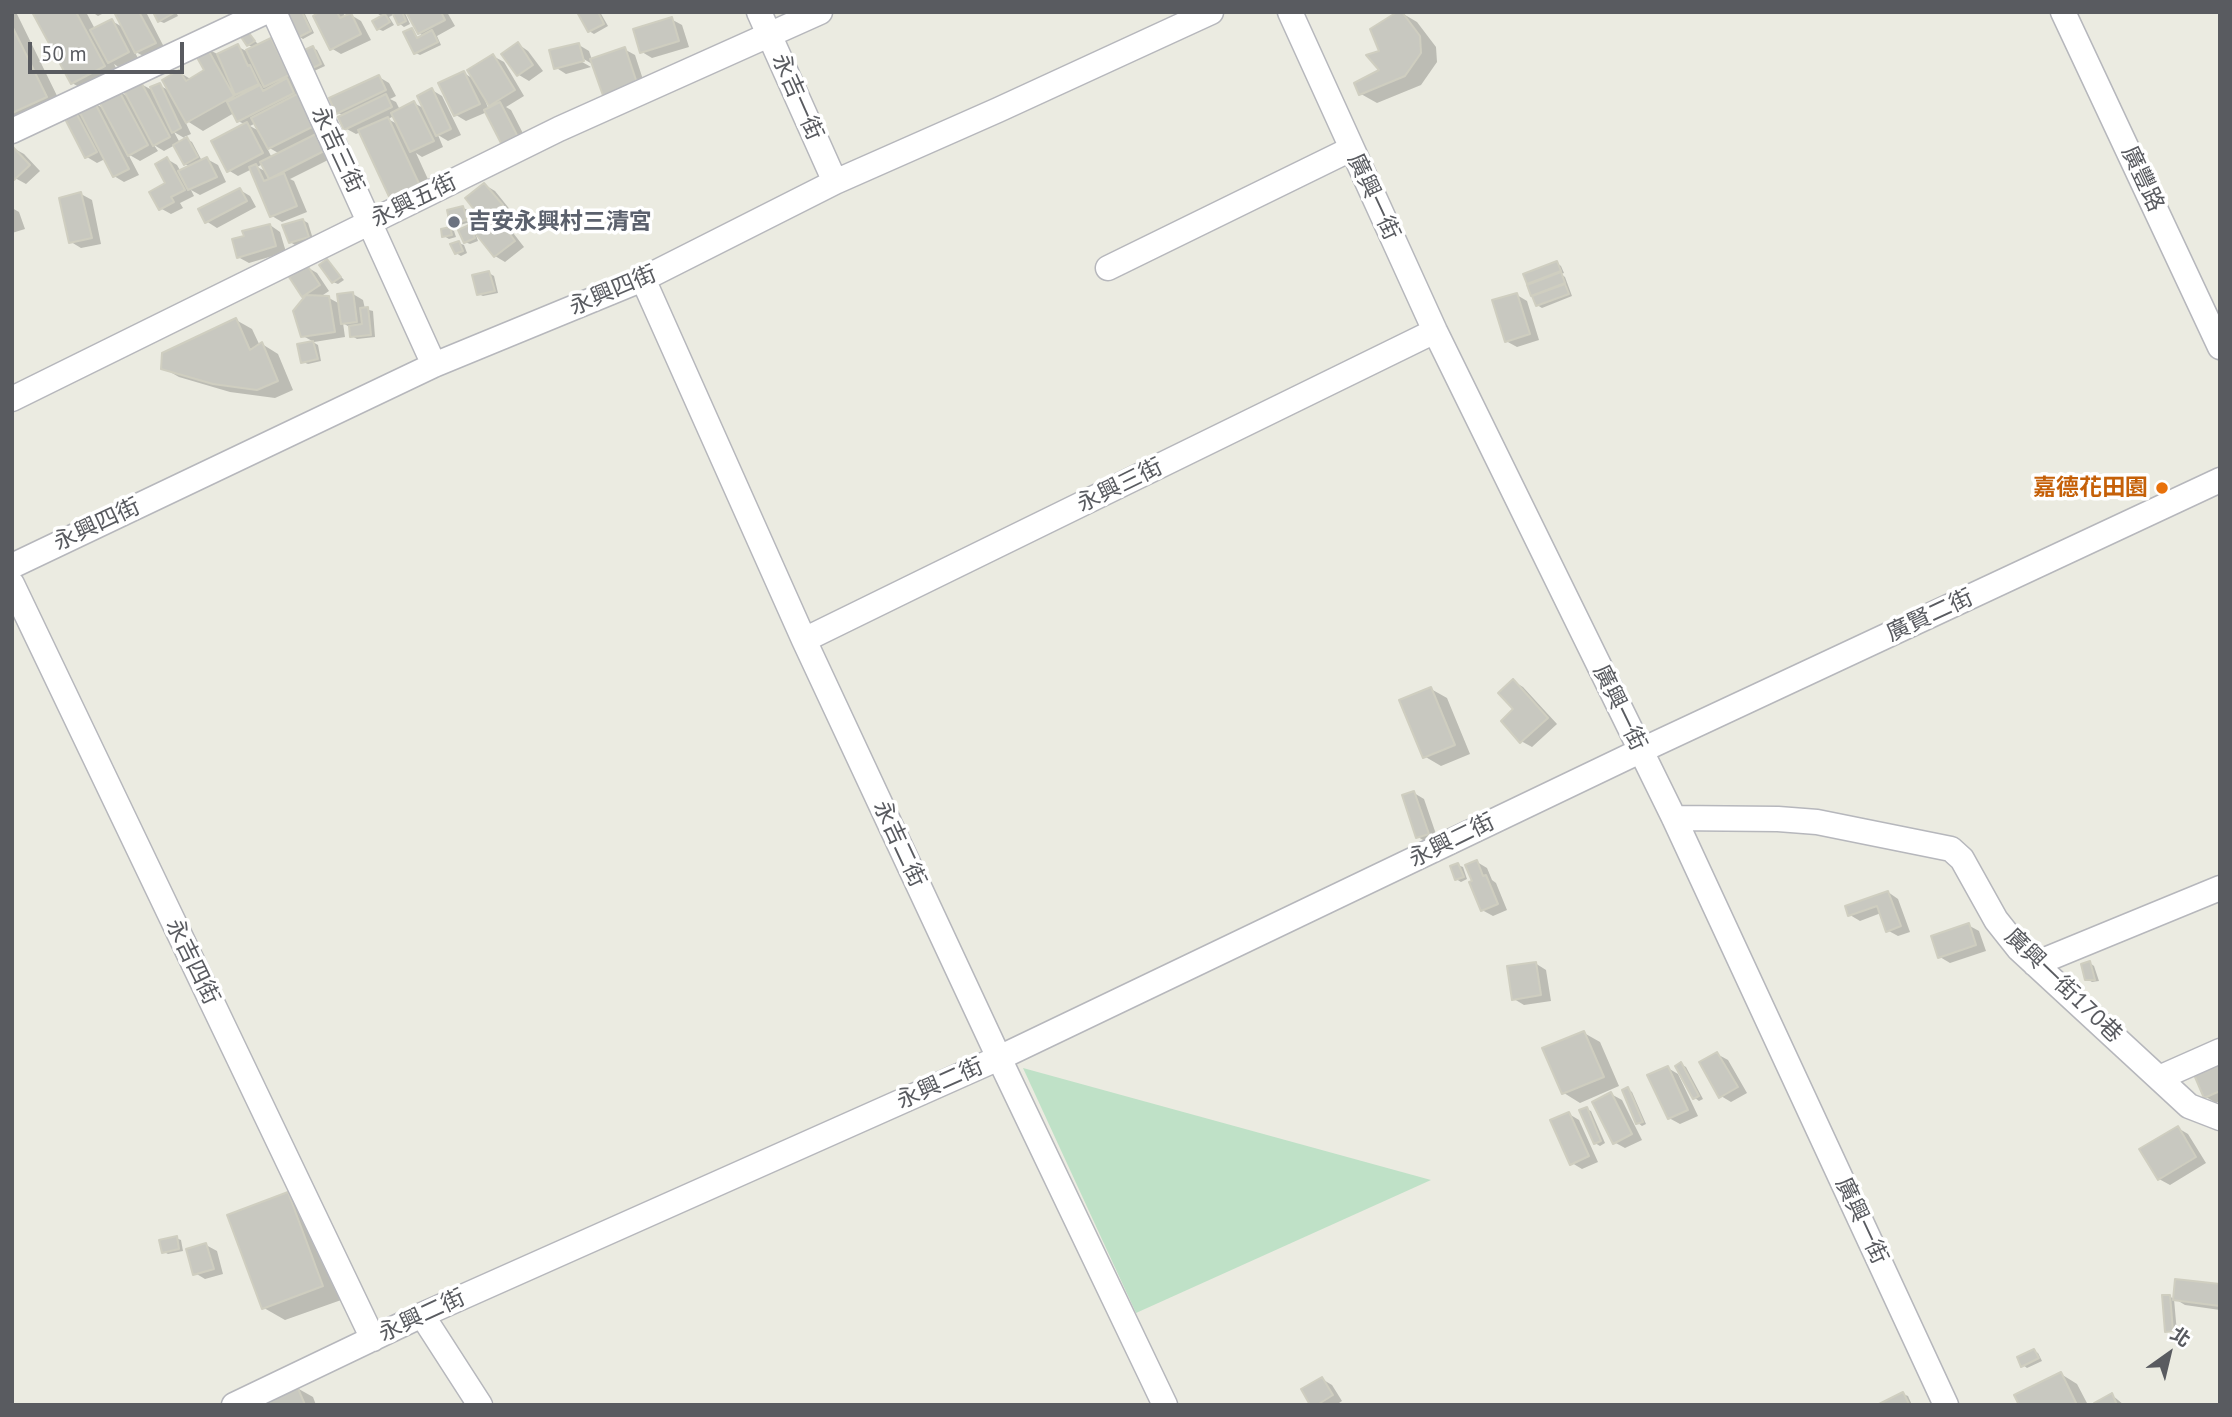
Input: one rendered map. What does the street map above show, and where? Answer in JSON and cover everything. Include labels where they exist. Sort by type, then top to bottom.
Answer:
[{"type":"street","points":[[12,131],[265,12]]},
{"type":"street","name":"永吉三街","points":[[274,12],[435,365]]},
{"type":"street","name":"永吉一街","points":[[759,12],[835,182]]},
{"type":"street","name":"永興五街","points":[[12,399],[559,129],[820,12]]},
{"type":"street","name":"永興四街","points":[[12,566],[435,365],[643,279],[835,182],[1211,12]]},
{"type":"street","name":"廣興一街","points":[[1290,12],[1435,331],[1674,818],[1946,1405]]},
{"type":"street","name":"廣豐路","points":[[2063,12],[2220,346]]},
{"type":"street","points":[[1108,268],[1351,149]]},
{"type":"street","name":"永吉二街","points":[[643,279],[804,640],[1164,1405]]},
{"type":"street","name":"永興三街","points":[[804,640],[1435,331]]},
{"type":"street","name":"廣賢二街","points":[[1640,751],[2220,480]]},
{"type":"street","name":"永吉四街","points":[[12,584],[373,1339]]},
{"type":"street","name":"永興二街","points":[[234,1405],[422,1315],[999,1058],[1640,751]]},
{"type":"street","name":"廣興一街170巷","points":[[1674,818],[1817,822],[1951,849],[1971,872],[1996,920],[2019,949],[2189,1106],[2220,1118]]},
{"type":"street","points":[[2035,964],[2220,888]]},
{"type":"street","points":[[2159,1078],[2220,1051]]},
{"type":"street","points":[[422,1315],[480,1405]]},
{"type":"green space","points":[[1023,1068],[1431,1180],[1136,1313]]},
{"type":"building","points":[[32,12],[76,12],[105,66],[71,84]]},
{"type":"building","points":[[114,12],[139,12],[156,43],[135,53]]},
{"type":"building","points":[[153,12],[174,12],[174,13],[158,22]]},
{"type":"building","points":[[302,12],[311,31],[297,38],[285,14]]},
{"type":"building","points":[[319,12],[337,12],[340,18],[351,13],[361,34],[330,50],[313,16]]},
{"type":"building","points":[[392,12],[402,12],[406,21],[398,25]]},
{"type":"building","points":[[406,12],[441,12],[445,20],[418,34]]},
{"type":"building","points":[[577,12],[598,12],[604,24],[588,32]]},
{"type":"building","points":[[1397,12],[1402,12],[1420,36],[1421,53],[1405,76],[1359,95],[1354,83],[1379,70],[1366,55],[1379,51],[1370,29]]},
{"type":"building","points":[[385,14],[390,22],[377,30],[372,21]]},
{"type":"building","points":[[672,17],[679,41],[640,53],[633,29]]},
{"type":"building","points":[[112,19],[129,52],[108,63],[90,30]]},
{"type":"building","points":[[12,26],[47,97],[12,113]]},
{"type":"building","points":[[412,28],[417,38],[432,30],[438,42],[414,54],[403,32]]},
{"type":"building","points":[[249,33],[255,41],[247,46],[241,37]]},
{"type":"building","points":[[271,38],[289,75],[264,87],[246,50]]},
{"type":"building","points":[[518,42],[533,65],[517,76],[501,54]]},
{"type":"building","points":[[579,43],[584,61],[554,69],[549,50]]},
{"type":"building","points":[[238,44],[259,84],[235,95],[217,54]]},
{"type":"building","points":[[206,46],[234,96],[186,123],[162,80],[179,70],[186,81],[204,70],[194,52]]},
{"type":"building","points":[[313,46],[321,64],[306,71],[298,53]]},
{"type":"building","points":[[625,47],[640,92],[606,104],[590,59]]},
{"type":"building","points":[[493,54],[515,90],[489,106],[467,70]]},
{"type":"building","points":[[464,71],[480,104],[454,116],[438,83]]},
{"type":"building","points":[[379,75],[386,90],[336,114],[329,98]]},
{"type":"building","points":[[287,78],[294,93],[237,122],[227,102],[260,85],[263,91]]},
{"type":"building","points":[[141,82],[170,137],[153,146],[124,91]]},
{"type":"building","points":[[160,83],[181,128],[172,133],[150,87]]},
{"type":"building","points":[[432,88],[451,129],[436,136],[417,96]]},
{"type":"building","points":[[118,89],[148,145],[128,156],[98,100]]},
{"type":"building","points":[[301,92],[318,124],[268,149],[251,118]]},
{"type":"building","points":[[386,94],[392,107],[344,130],[338,117]]},
{"type":"building","points":[[94,101],[129,169],[113,177],[78,109]]},
{"type":"building","points":[[414,101],[434,141],[410,152],[391,113]]},
{"type":"building","points":[[500,102],[519,139],[503,147],[484,110]]},
{"type":"building","points":[[74,109],[97,152],[85,158],[63,115]]},
{"type":"building","points":[[388,117],[422,190],[392,203],[358,130]]},
{"type":"building","points":[[247,122],[263,153],[227,172],[211,141]]},
{"type":"building","points":[[316,134],[324,151],[269,179],[260,162]]},
{"type":"building","points":[[187,137],[198,157],[184,165],[173,145]]},
{"type":"building","points":[[12,146],[30,165],[14,180],[12,178]]},
{"type":"building","points":[[167,157],[185,190],[171,197],[174,202],[159,210],[149,192],[165,183],[155,164]]},
{"type":"building","points":[[207,157],[217,177],[188,190],[178,171]]},
{"type":"building","points":[[256,164],[264,181],[284,173],[297,206],[270,217],[249,167]]},
{"type":"building","points":[[484,183],[503,205],[483,221],[465,198]]},
{"type":"building","points":[[240,188],[247,201],[205,223],[198,209]]},
{"type":"building","points":[[81,192],[92,238],[69,243],[59,198]]},
{"type":"building","points":[[463,206],[467,220],[450,224],[447,210]]},
{"type":"building","points":[[497,217],[515,241],[494,257],[475,233]]},
{"type":"building","points":[[303,219],[309,237],[289,243],[282,225]]},
{"type":"building","points":[[270,224],[276,246],[237,258],[232,239],[244,236],[242,231]]},
{"type":"building","points":[[469,225],[475,238],[464,243],[458,230]]},
{"type":"building","points":[[450,227],[452,235],[442,237],[441,229]]},
{"type":"building","points":[[459,241],[463,251],[455,254],[450,244]]},
{"type":"building","points":[[327,259],[341,277],[332,283],[319,265]]},
{"type":"building","points":[[1557,261],[1561,271],[1527,284],[1523,274]]},
{"type":"building","points":[[307,265],[320,285],[302,297],[289,277]]},
{"type":"building","points":[[489,271],[495,291],[477,295],[472,275]]},
{"type":"building","points":[[1561,272],[1565,283],[1531,296],[1527,285]]},
{"type":"building","points":[[1565,284],[1569,294],[1536,306],[1532,296]]},
{"type":"building","points":[[353,292],[357,322],[341,324],[337,294]]},
{"type":"building","points":[[1517,293],[1530,334],[1505,342],[1492,300]]},
{"type":"building","points":[[306,295],[329,296],[335,332],[301,337],[293,311]]},
{"type":"building","points":[[368,307],[371,335],[350,337],[349,326],[362,324],[360,308]]},
{"type":"building","points":[[236,318],[250,350],[262,342],[278,381],[257,390],[213,384],[161,369],[162,353]]},
{"type":"building","points":[[313,341],[318,359],[301,363],[297,344]]},
{"type":"building","points":[[1513,679],[1548,718],[1520,743],[1501,721],[1513,709],[1498,693]]},
{"type":"building","points":[[1431,687],[1455,745],[1423,758],[1399,700]]},
{"type":"building","points":[[1414,791],[1429,834],[1416,838],[1402,795]]},
{"type":"building","points":[[1477,860],[1498,904],[1481,911],[1465,865]]},
{"type":"building","points":[[1458,863],[1464,877],[1455,880],[1450,866]]},
{"type":"building","points":[[1888,891],[1901,926],[1886,932],[1877,906],[1848,916],[1845,906]]},
{"type":"building","points":[[1969,923],[1976,945],[1938,958],[1931,936]]},
{"type":"building","points":[[2090,961],[2095,980],[2085,980],[2081,964]]},
{"type":"building","points":[[1536,962],[1541,995],[1512,1000],[1507,966]]},
{"type":"building","points":[[1584,1031],[1604,1077],[1562,1094],[1542,1048]]},
{"type":"building","points":[[1717,1052],[1738,1087],[1719,1098],[1699,1062]]},
{"type":"building","points":[[1681,1062],[1699,1096],[1693,1099],[1675,1066]]},
{"type":"building","points":[[2220,1062],[2220,1091],[2204,1098],[2192,1070]]},
{"type":"building","points":[[1668,1066],[1688,1110],[1668,1119],[1647,1075]]},
{"type":"building","points":[[1628,1087],[1643,1122],[1636,1124],[1622,1090]]},
{"type":"building","points":[[1611,1092],[1632,1134],[1613,1144],[1592,1102]]},
{"type":"building","points":[[1587,1107],[1601,1141],[1594,1144],[1579,1110]]},
{"type":"building","points":[[1569,1112],[1589,1156],[1570,1165],[1550,1120]]},
{"type":"building","points":[[2178,1126],[2196,1157],[2158,1180],[2139,1149]]},
{"type":"building","points":[[288,1192],[323,1286],[262,1309],[227,1215]]},
{"type":"building","points":[[177,1236],[179,1249],[162,1253],[159,1240]]},
{"type":"building","points":[[206,1243],[214,1269],[193,1275],[186,1249]]},
{"type":"building","points":[[2175,1279],[2220,1284],[2220,1306],[2173,1300]]},
{"type":"building","points":[[2162,1295],[2170,1295],[2173,1331],[2165,1332]]},
{"type":"building","points":[[2034,1349],[2039,1358],[2021,1367],[2017,1357]]},
{"type":"building","points":[[2061,1372],[2077,1405],[2019,1405],[2014,1395]]},
{"type":"building","points":[[1322,1377],[1333,1395],[1317,1405],[1310,1405],[1301,1389]]},
{"type":"building","points":[[297,1386],[305,1405],[271,1405],[268,1398]]},
{"type":"building","points":[[1903,1392],[1909,1404],[1877,1405]]},
{"type":"building","points":[[2112,1393],[2117,1405],[2095,1405],[2094,1403]]},
{"type":"place","name":"吉安永興村三清宮","points":[[454,222]]},
{"type":"place","name":"嘉德花田園","points":[[2162,488]]}]
